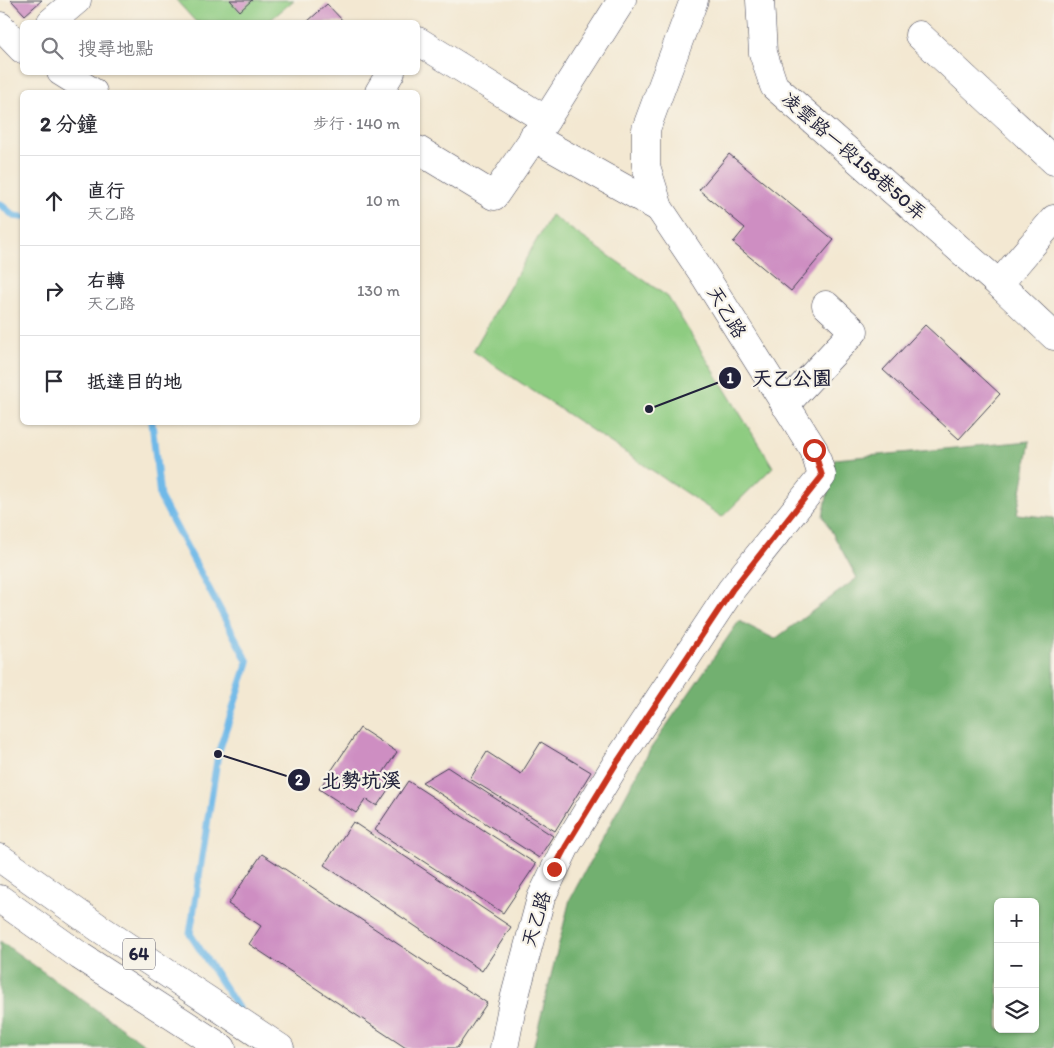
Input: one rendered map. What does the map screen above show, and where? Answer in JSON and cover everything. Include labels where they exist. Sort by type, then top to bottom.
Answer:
[{"type":"main road","points":[[53,20],[77,0]]},
{"type":"main road","points":[[420,151],[494,196],[622,0]]},
{"type":"main road","name":"天乙路","points":[[504,1048],[512,1007],[541,898],[566,846],[616,764],[732,590],[822,476],[814,450],[706,278],[659,208],[646,166],[646,129],[694,0]]},
{"type":"main road","name":"凌雲路一段158巷50弄","points":[[760,0],[763,53],[774,86],[999,284],[1054,336]]},
{"type":"main road","points":[[0,26],[20,46]]},
{"type":"main road","points":[[918,35],[1054,162]]},
{"type":"main road","points":[[420,42],[539,128],[659,208]]},
{"type":"main road","points":[[66,75],[90,90]]},
{"type":"main road","points":[[380,90],[389,75]]},
{"type":"main road","points":[[999,284],[1054,219]]},
{"type":"main road","points":[[785,405],[854,331],[826,305]]},
{"type":"main road","name":"64","points":[[0,858],[99,928],[280,1048]]},
{"type":"main road","name":"64","points":[[0,900],[80,956],[222,1048]]},
{"type":"green space","points":[[176,0],[294,0],[270,20],[194,20]]},
{"type":"green space","points":[[551,215],[668,297],[773,467],[722,517],[473,351]]},
{"type":"green space","points":[[1030,441],[1017,514],[1054,518],[1054,1048],[533,1048],[570,899],[651,748],[739,621],[775,639],[857,578],[823,516],[835,459]]},
{"type":"green space","points":[[0,941],[150,1048],[0,1048]]},
{"type":"building","points":[[11,0],[42,0],[25,15]]},
{"type":"building","points":[[230,0],[252,0],[240,11]]},
{"type":"building","points":[[327,4],[342,20],[309,20]]},
{"type":"building","points":[[729,154],[834,240],[791,291],[733,243],[745,228],[699,190]]},
{"type":"building","points":[[925,325],[1000,394],[959,439],[883,370]]},
{"type":"building","points":[[360,728],[397,752],[381,776],[392,784],[377,806],[366,799],[356,813],[319,789]]},
{"type":"building","points":[[541,742],[591,772],[555,831],[470,779],[487,752],[521,774]]},
{"type":"building","points":[[447,767],[553,836],[539,858],[422,782]]},
{"type":"building","points":[[408,781],[536,864],[503,913],[375,830]]},
{"type":"building","points":[[353,822],[511,927],[482,971],[324,865]]},
{"type":"building","points":[[262,854],[487,1003],[457,1048],[406,1048],[249,944],[261,926],[228,904]]},
{"type":"waterway","points":[[0,204],[14,216],[20,217]]},
{"type":"waterway","points":[[152,425],[160,497],[248,662],[218,754],[190,934],[238,1008]]},
{"type":"place","name":"天乙公園","points":[[649,409]]},
{"type":"place","name":"北勢坑溪","points":[[218,754]]},
{"type":"route","points":[[554,869],[616,764],[732,590],[822,476],[814,450]]}]
